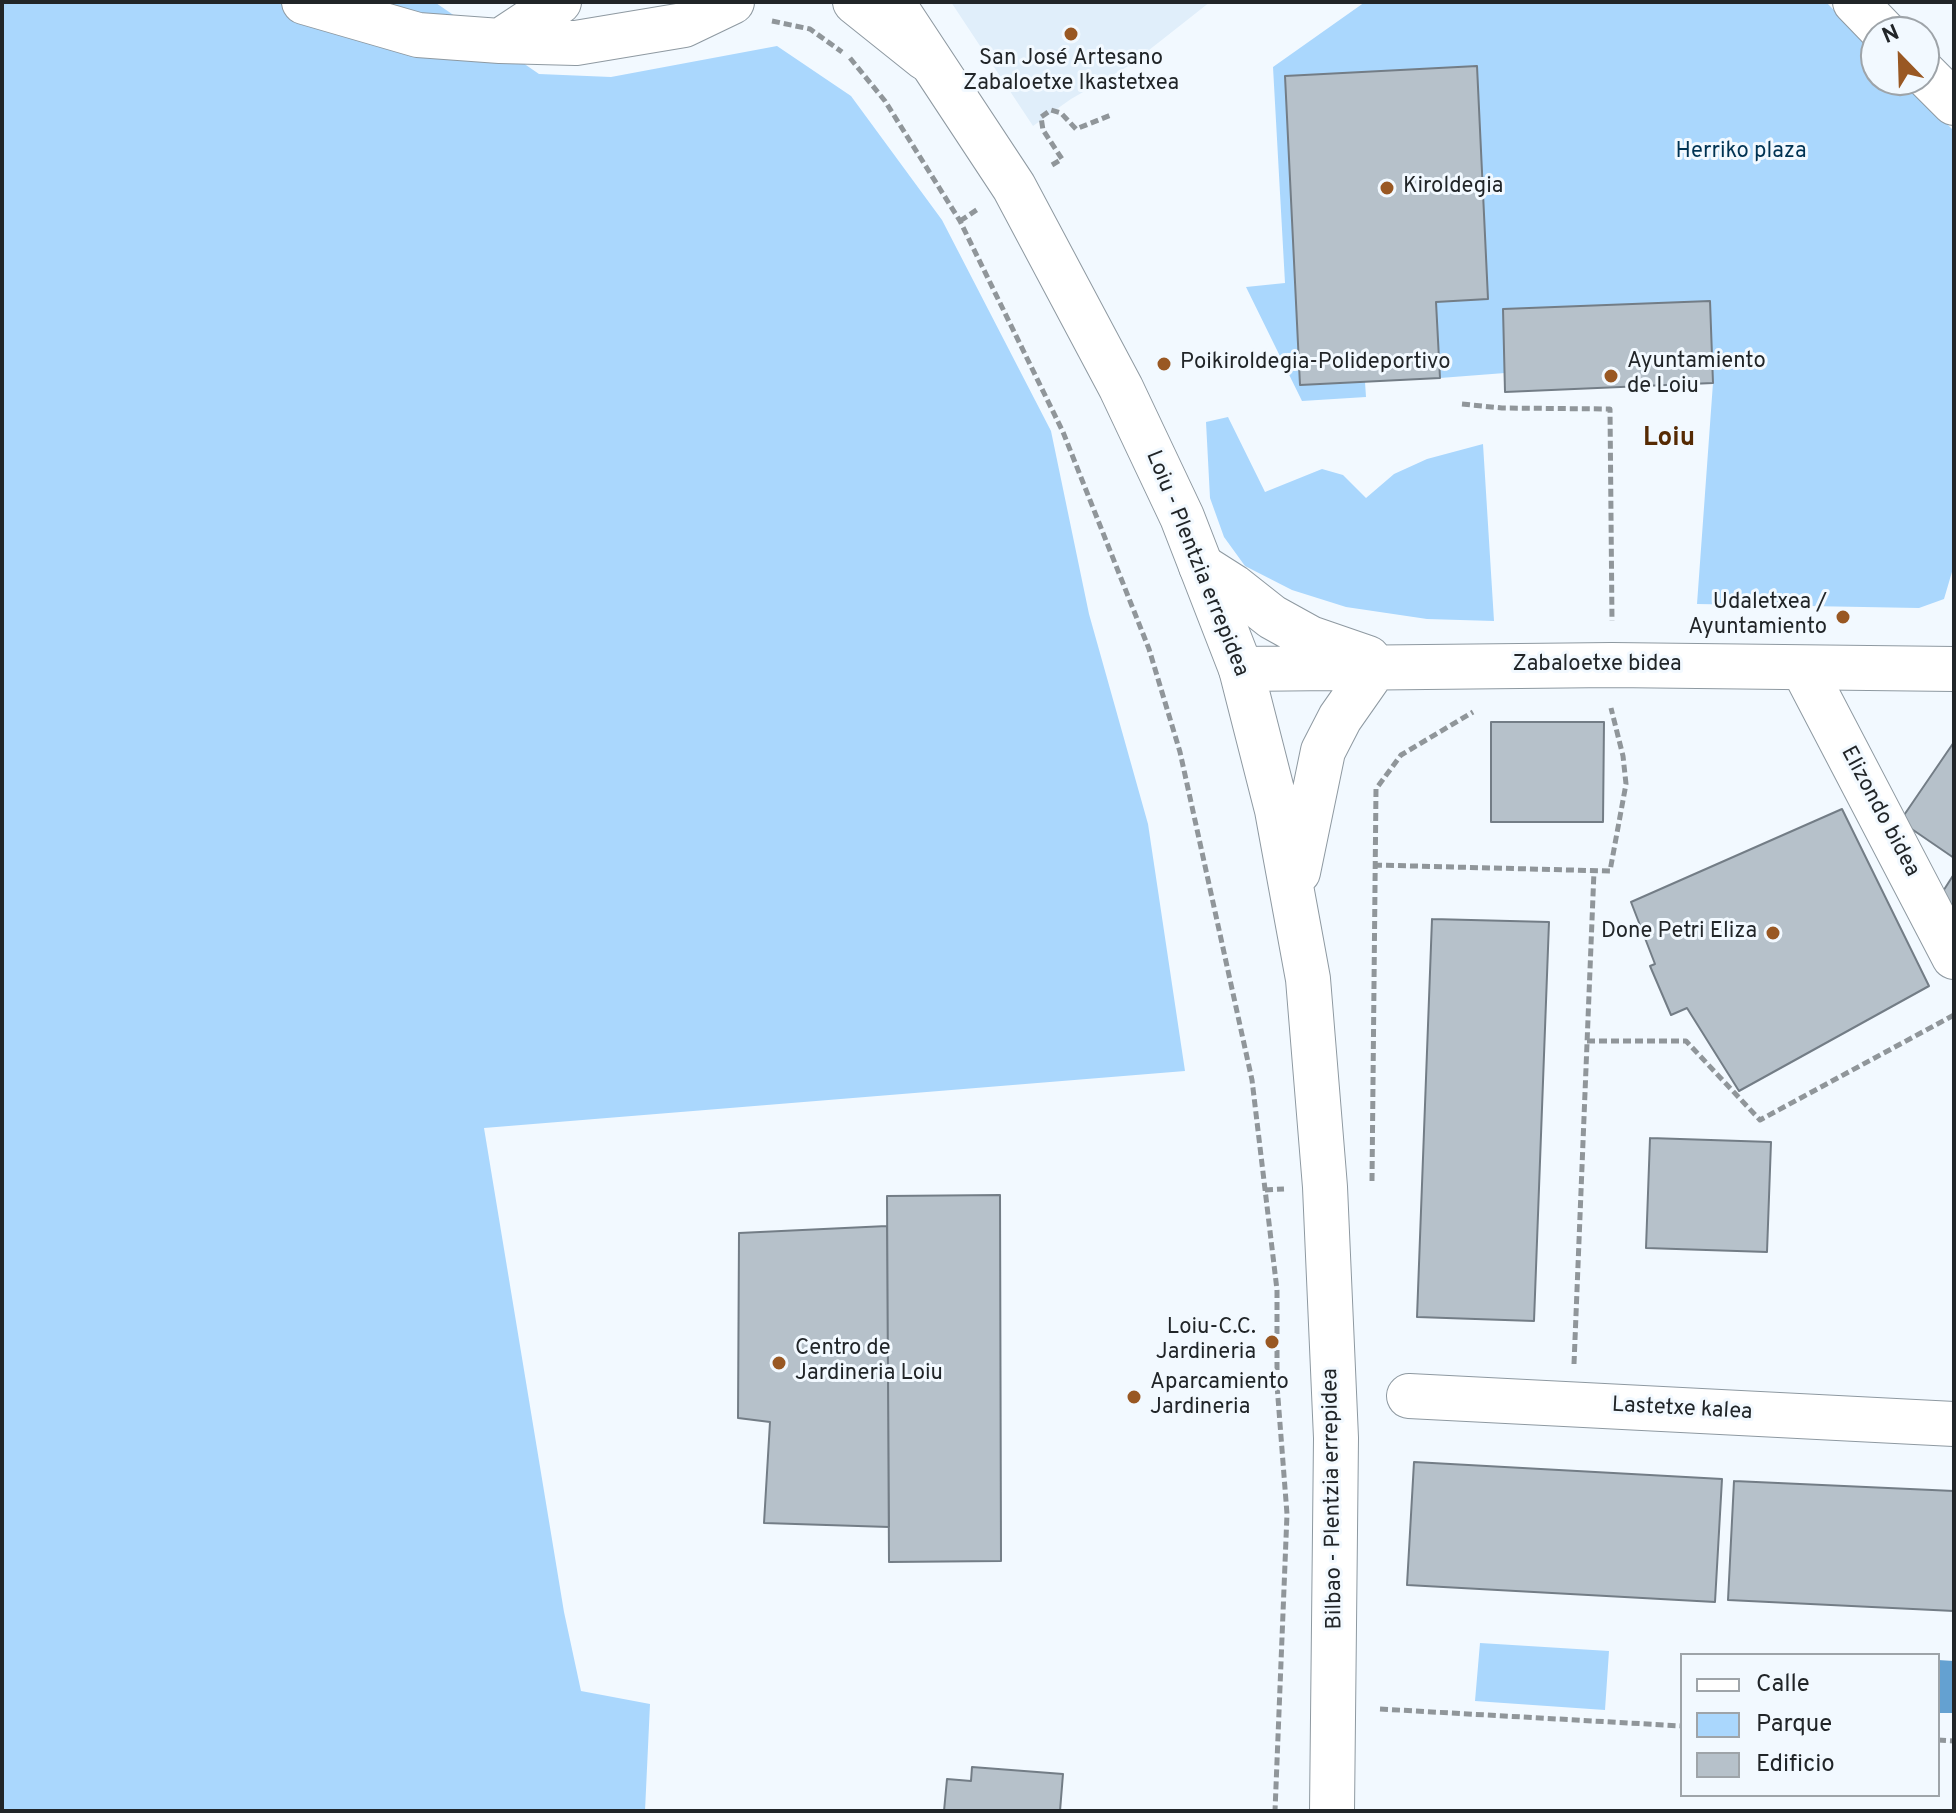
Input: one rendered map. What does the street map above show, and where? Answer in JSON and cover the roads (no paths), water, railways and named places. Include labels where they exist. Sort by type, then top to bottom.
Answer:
[{"type":"main road","points":[[304,2],[418,35],[576,43],[684,25],[747,7]]},
{"type":"main road","points":[[500,41],[559,2]]},
{"type":"main road","points":[[855,2],[937,68]]},
{"type":"main road","name":"Loiu - Plentzia errepidea","points":[[892,2],[1014,187],[1121,388],[1182,517],[1241,669],[1277,810],[1308,979],[1325,1187]]},
{"type":"main road","points":[[1201,566],[1272,617],[1310,638],[1384,668],[1340,718],[1323,751],[1293,898]]},
{"type":"main road","name":"Zabaloetxe bidea","points":[[1241,669],[1612,665],[1954,669]]},
{"type":"main road","name":"Elizondo bidea","points":[[1803,668],[1954,957]]},
{"type":"main road","name":"Bilbao - Plentzia errepidea","points":[[1325,1187],[1336,1438],[1332,1811]]},
{"type":"main road","name":"Lastetxe kalea","points":[[1409,1396],[1954,1424]]},
{"type":"place","name":"San José Artesano Zabaloetxe Ikastetxea","points":[[1071,34]]},
{"type":"place","name":"Kiroldegia","points":[[1387,188]]},
{"type":"place","name":"Poikiroldegia-Polideportivo","points":[[1164,364]]},
{"type":"place","name":"Ayuntamiento de Loiu","points":[[1611,376]]},
{"type":"place","name":"Udaletxea / Ayuntamiento","points":[[1843,617]]},
{"type":"place","name":"Done Petri Eliza","points":[[1773,933]]},
{"type":"place","name":"Loiu-C.C. Jardineria","points":[[1272,1342]]},
{"type":"place","name":"Centro de Jardineria Loiu","points":[[779,1363]]},
{"type":"place","name":"Aparcamiento Jardineria","points":[[1134,1397]]},
{"type":"district","name":"Loiu","points":[[1669,440]]},
{"type":"park label","name":"Herriko plaza","points":[[1741,153]]}]
